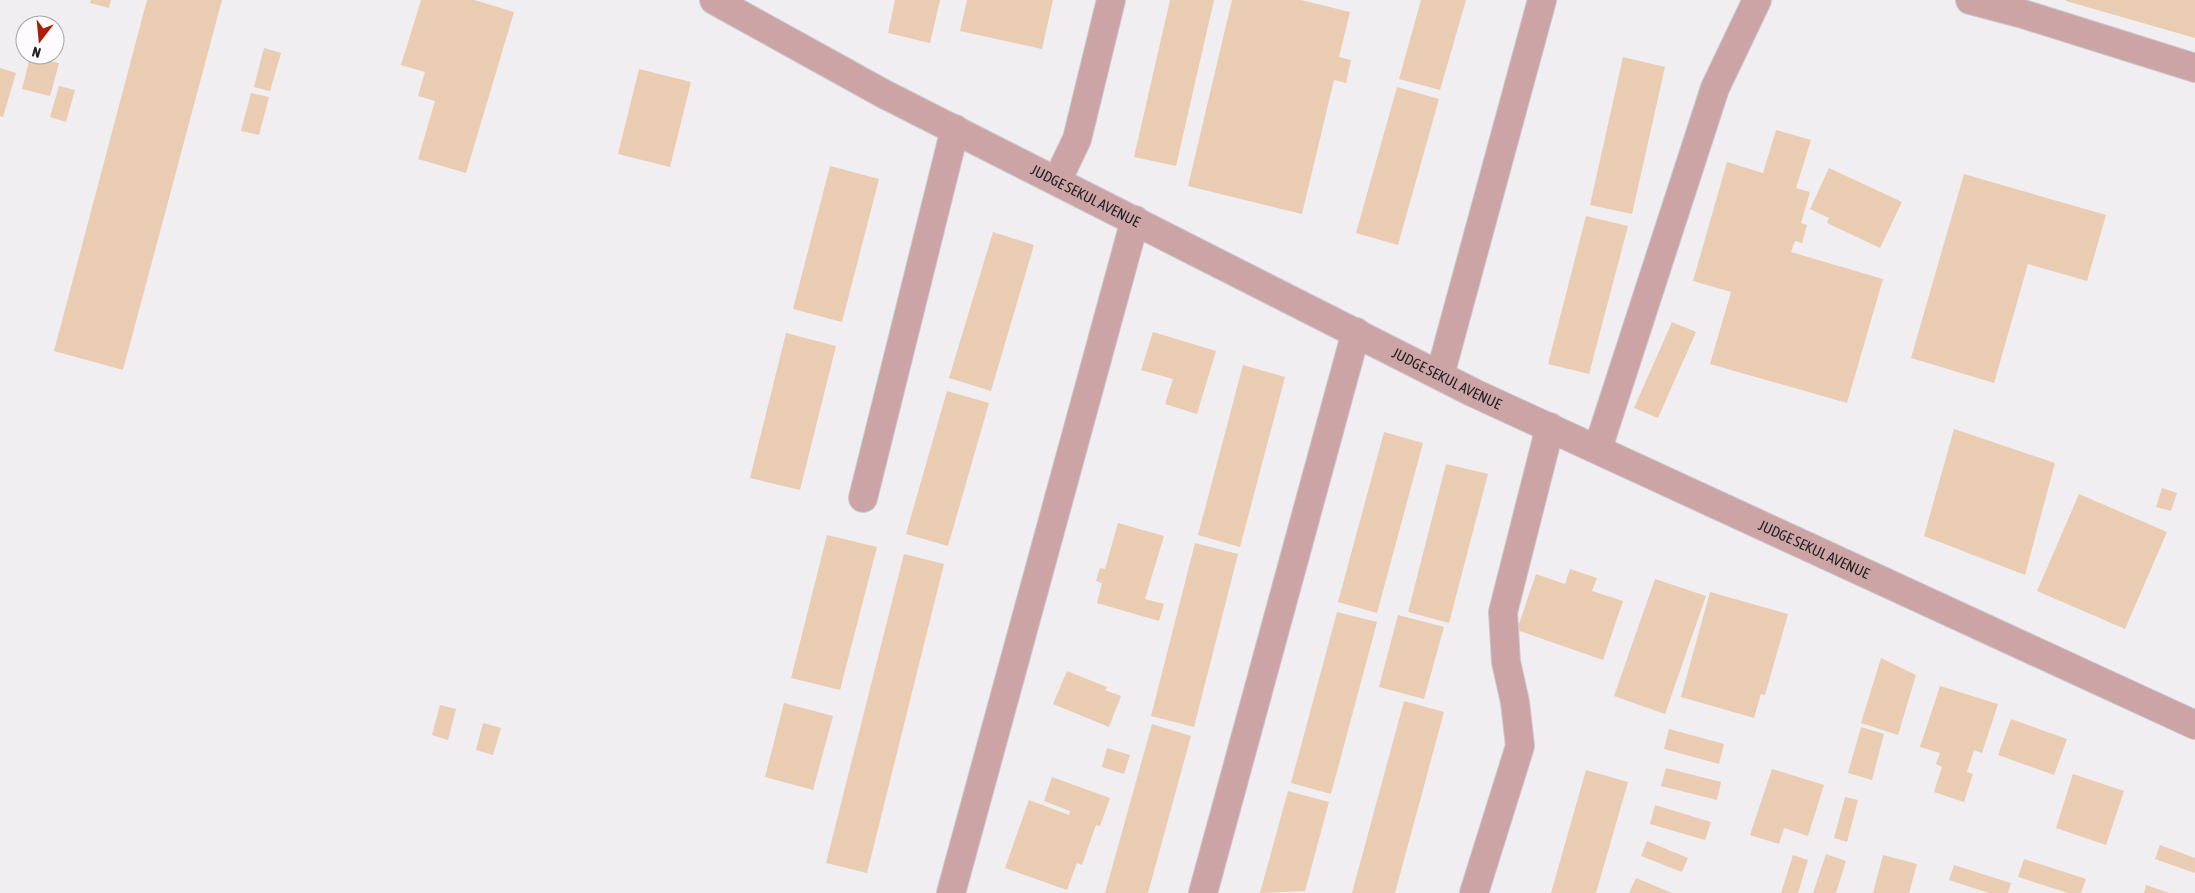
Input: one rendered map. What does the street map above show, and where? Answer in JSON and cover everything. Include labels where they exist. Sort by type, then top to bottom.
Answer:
[{"type":"street","name":"JUDGE SEKUL AVENUE","points":[[714,0],[884,94],[1440,375],[2195,725]]},
{"type":"street","points":[[1057,181],[1077,139],[1111,0]]},
{"type":"street","points":[[1440,375],[1542,0]]},
{"type":"street","points":[[1598,448],[1715,88],[1757,0]]},
{"type":"street","points":[[1970,0],[2023,14],[2195,68]]},
{"type":"street","points":[[863,498],[955,129]]},
{"type":"street","points":[[950,893],[1135,220]]},
{"type":"street","points":[[1203,893],[1356,332]]},
{"type":"street","points":[[1474,893],[1520,746],[1515,702],[1506,662],[1504,612],[1550,426]]},
{"type":"building","points":[[91,0],[111,0],[109,8],[90,3]]},
{"type":"building","points":[[147,0],[222,0],[123,370],[54,351]]},
{"type":"building","points":[[421,0],[474,0],[514,12],[466,173],[418,159],[435,101],[418,96],[425,72],[401,65]]},
{"type":"building","points":[[895,0],[940,0],[930,43],[888,33]]},
{"type":"building","points":[[967,0],[1053,0],[1042,49],[960,31]]},
{"type":"building","points":[[1170,0],[1214,0],[1176,166],[1134,157]]},
{"type":"building","points":[[1232,0],[1301,0],[1350,12],[1339,57],[1351,60],[1346,83],[1334,80],[1302,214],[1188,186]]},
{"type":"building","points":[[1421,0],[1466,0],[1440,90],[1399,79]]},
{"type":"building","points":[[2195,0],[2195,38],[2066,1]]},
{"type":"building","points":[[264,48],[281,53],[270,91],[254,87]]},
{"type":"building","points":[[1623,57],[1665,67],[1632,214],[1590,205]]},
{"type":"building","points":[[28,65],[58,65],[50,96],[22,89]]},
{"type":"building","points":[[0,68],[16,73],[3,117],[0,116]]},
{"type":"building","points":[[639,69],[691,82],[670,167],[618,154]]},
{"type":"building","points":[[59,86],[75,90],[66,122],[50,117]]},
{"type":"building","points":[[1397,87],[1439,99],[1398,245],[1356,233]]},
{"type":"building","points":[[251,93],[269,97],[259,135],[241,131]]},
{"type":"building","points":[[1776,130],[1811,140],[1796,188],[1810,192],[1801,223],[1807,225],[1802,243],[1795,241],[1791,252],[1883,279],[1847,403],[1710,364],[1731,292],[1693,281],[1727,162],[1763,173]]},
{"type":"building","points":[[830,166],[879,179],[842,322],[793,309]]},
{"type":"building","points":[[1829,168],[1902,202],[1880,248],[1827,223],[1829,218],[1810,209]]},
{"type":"building","points":[[1964,174],[2106,215],[2087,281],[2028,264],[1994,383],[1911,358]]},
{"type":"building","points":[[1586,216],[1628,226],[1589,374],[1548,364]]},
{"type":"building","points":[[993,232],[1034,245],[991,391],[949,378]]},
{"type":"building","points":[[1672,322],[1696,332],[1658,418],[1634,408]]},
{"type":"building","points":[[1153,332],[1216,351],[1197,414],[1165,404],[1173,379],[1141,370]]},
{"type":"building","points":[[786,333],[836,346],[800,490],[750,478]]},
{"type":"building","points":[[1243,365],[1285,377],[1240,547],[1198,535]]},
{"type":"building","points":[[947,391],[989,403],[948,546],[906,534]]},
{"type":"building","points":[[1954,429],[2055,463],[2025,575],[1924,536]]},
{"type":"building","points":[[1384,432],[1423,443],[1377,613],[1338,602]]},
{"type":"building","points":[[1446,464],[1488,474],[1449,623],[1408,612]]},
{"type":"building","points":[[2162,488],[2177,493],[2171,511],[2156,507]]},
{"type":"building","points":[[2079,494],[2167,532],[2125,629],[2037,591]]},
{"type":"building","points":[[1118,523],[1164,536],[1145,599],[1164,604],[1159,621],[1097,603],[1102,583],[1096,581],[1100,568],[1105,569]]},
{"type":"building","points":[[827,535],[877,547],[840,690],[791,678]]},
{"type":"building","points":[[1195,543],[1238,554],[1194,727],[1151,716]]},
{"type":"building","points":[[904,554],[944,564],[867,873],[826,863]]},
{"type":"building","points":[[1570,569],[1597,578],[1592,591],[1623,601],[1603,660],[1517,630],[1536,574],[1565,584]]},
{"type":"building","points":[[1655,579],[1706,596],[1665,714],[1614,696]]},
{"type":"building","points":[[1710,592],[1788,614],[1765,695],[1761,694],[1754,718],[1681,697]]},
{"type":"building","points":[[1337,612],[1377,622],[1331,794],[1291,783]]},
{"type":"building","points":[[1398,615],[1444,627],[1424,699],[1379,687]]},
{"type":"building","points":[[1881,658],[1916,675],[1898,735],[1861,723]]},
{"type":"building","points":[[1067,671],[1107,687],[1105,690],[1121,696],[1109,727],[1053,704]]},
{"type":"building","points":[[1940,686],[1998,704],[1982,753],[1974,750],[1967,772],[1973,774],[1964,802],[1934,792],[1942,767],[1936,764],[1940,753],[1920,747]]},
{"type":"building","points":[[1404,701],[1444,712],[1395,893],[1352,893]]},
{"type":"building","points":[[784,703],[833,716],[813,790],[765,777]]},
{"type":"building","points":[[440,705],[456,709],[448,740],[432,735]]},
{"type":"building","points":[[2011,719],[2067,739],[2054,775],[1998,755]]},
{"type":"building","points":[[483,723],[501,728],[493,755],[476,750]]},
{"type":"building","points":[[1152,724],[1191,736],[1148,893],[1105,893]]},
{"type":"building","points":[[1861,727],[1884,734],[1872,780],[1848,773]]},
{"type":"building","points":[[1669,729],[1724,744],[1719,764],[1664,749]]},
{"type":"building","points":[[1107,748],[1130,755],[1124,774],[1102,767]]},
{"type":"building","points":[[1666,768],[1721,782],[1717,800],[1661,786]]},
{"type":"building","points":[[1772,769],[1824,785],[1808,836],[1784,828],[1779,844],[1750,835]]},
{"type":"building","points":[[1586,770],[1628,782],[1596,893],[1551,893]]},
{"type":"building","points":[[2073,774],[2124,791],[2106,845],[2056,828]]},
{"type":"building","points":[[1052,777],[1110,798],[1100,826],[1096,825],[1082,865],[1077,863],[1067,890],[1005,868],[1029,800],[1069,815],[1070,811],[1044,801]]},
{"type":"building","points":[[1288,791],[1329,802],[1305,891],[1260,893]]},
{"type":"building","points":[[1845,797],[1858,800],[1847,842],[1834,838]]},
{"type":"building","points":[[1655,805],[1711,822],[1705,840],[1650,824]]},
{"type":"building","points":[[1647,841],[1688,858],[1682,872],[1641,856]]},
{"type":"building","points":[[2160,845],[2195,858],[2195,873],[2155,859]]},
{"type":"building","points":[[1826,854],[1846,861],[1836,893],[1813,893]]},
{"type":"building","points":[[1793,855],[1808,860],[1798,893],[1781,893]]},
{"type":"building","points":[[1883,855],[1917,864],[1909,893],[1873,893]]},
{"type":"building","points":[[2024,859],[2086,879],[2081,893],[2068,893],[2018,877]]},
{"type":"building","points":[[1954,865],[2011,883],[2008,893],[1989,893],[1949,880]]},
{"type":"building","points":[[1636,878],[1672,893],[1629,893]]},
{"type":"building","points":[[2146,885],[2169,893],[2144,893]]}]
